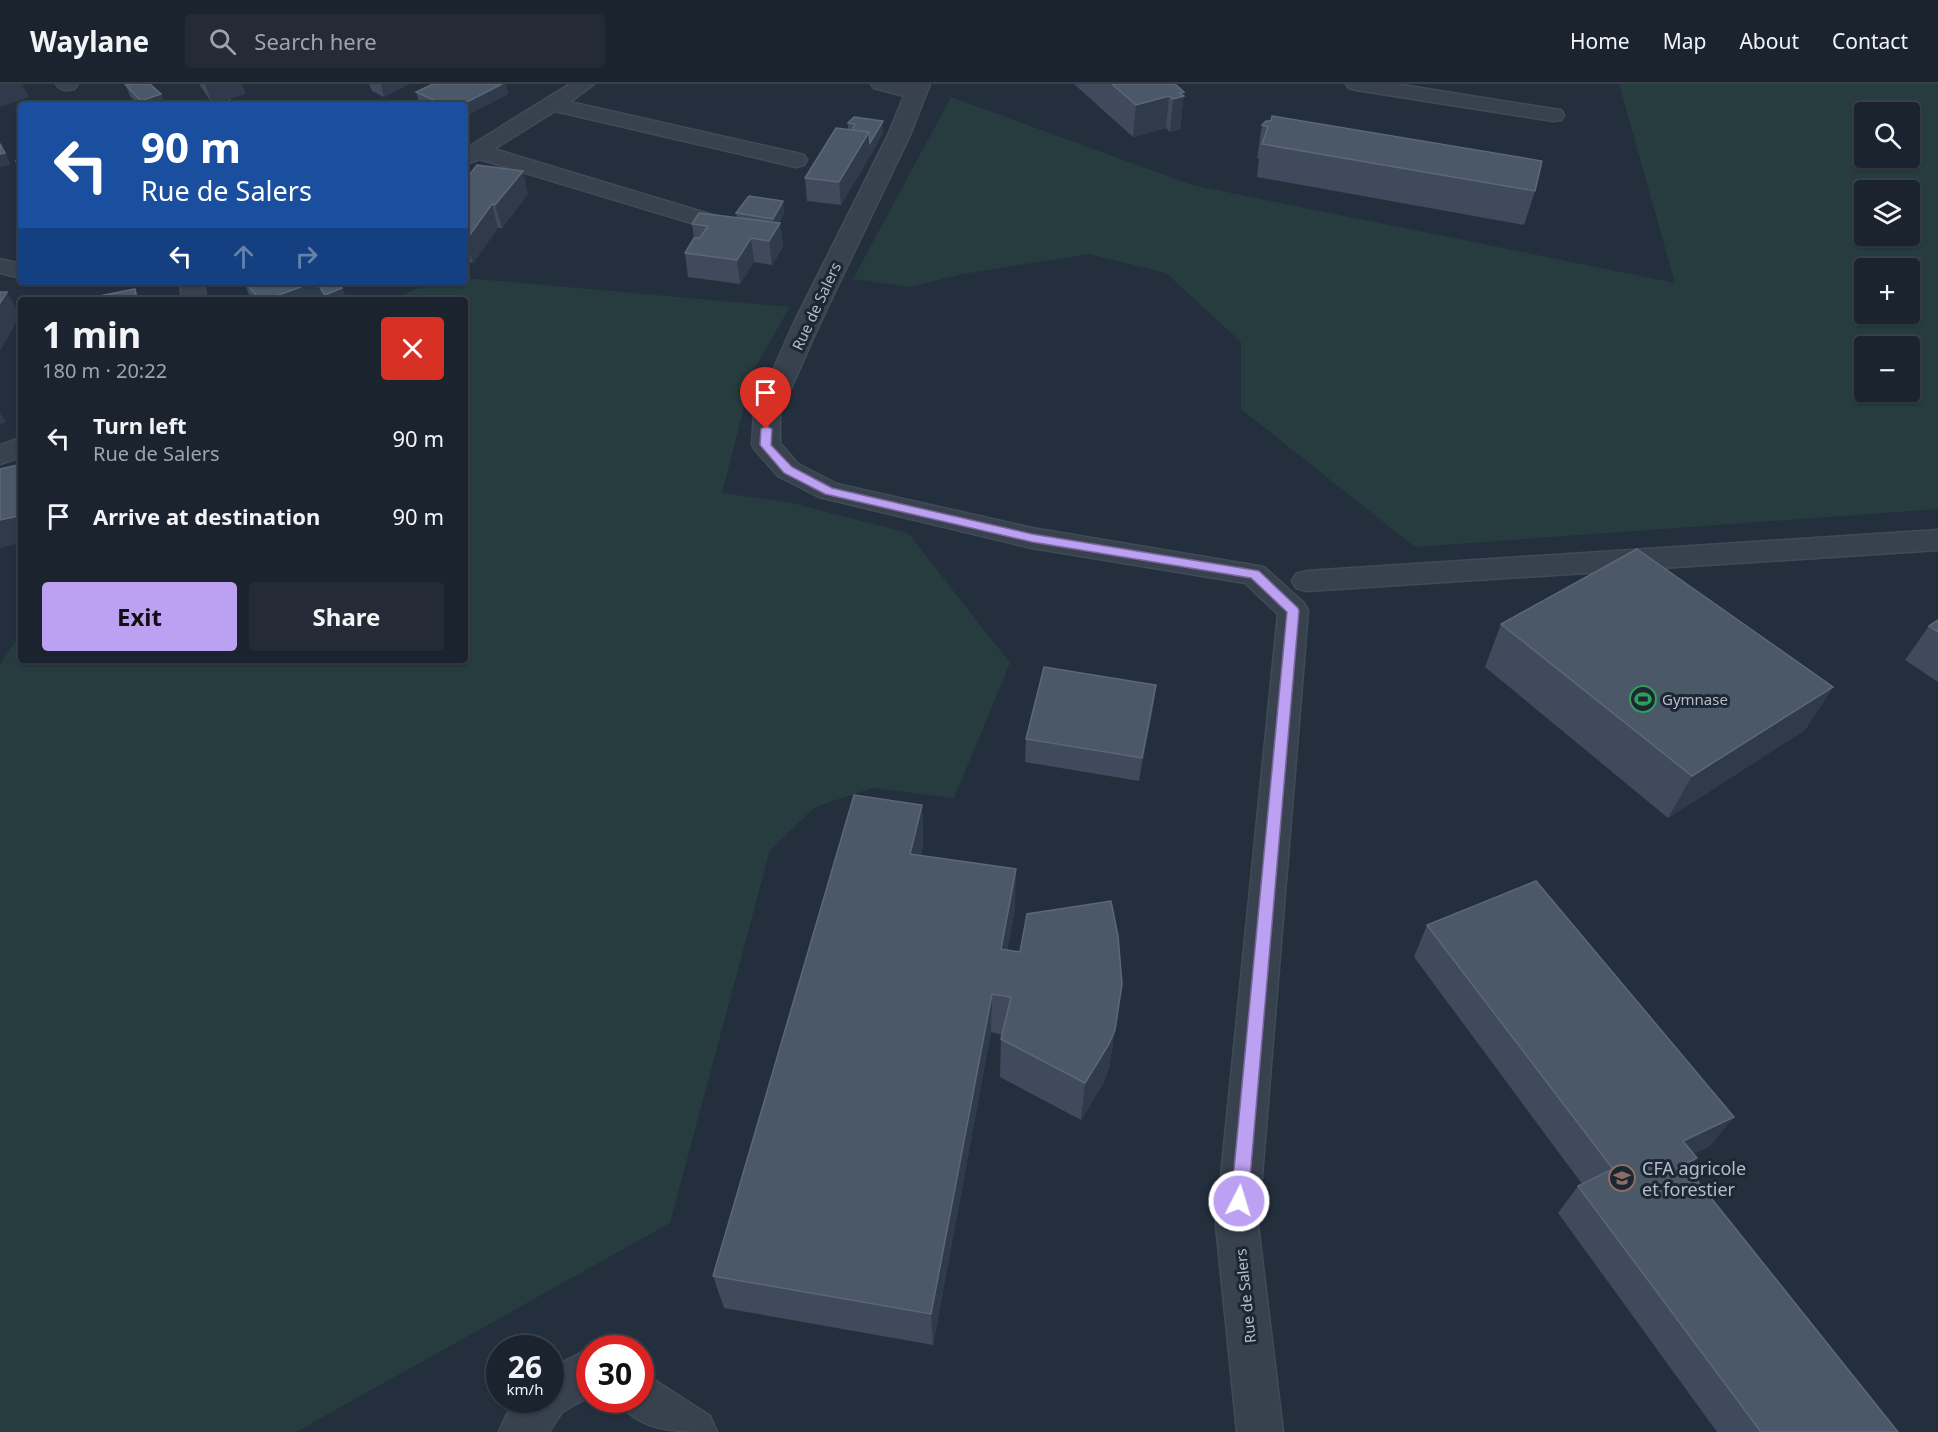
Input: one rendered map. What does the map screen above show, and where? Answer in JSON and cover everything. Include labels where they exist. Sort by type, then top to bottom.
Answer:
[{"type":"street","points":[[470,154],[584,84]]},
{"type":"street","points":[[881,84],[918,88]]},
{"type":"street","points":[[1356,84],[1553,115]]},
{"type":"street","name":"Rue de Salers","points":[[918,88],[899,135],[807,323],[766,414],[766,445],[788,470],[829,491],[1032,538],[1254,574],[1293,611],[1237,1225],[1260,1432]]},
{"type":"street","points":[[553,104],[796,160]]},
{"type":"street","points":[[470,154],[754,235]]},
{"type":"street","points":[[0,266],[18,270]]},
{"type":"street","points":[[0,455],[18,448]]},
{"type":"street","points":[[1307,581],[1938,540]]},
{"type":"street","points":[[654,1406],[694,1432]]},
{"type":"street","points":[[522,1432],[536,1413]]},
{"type":"green space","points":[[1619,84],[1938,84],[1938,509],[1415,547],[1241,409],[1241,342],[1166,273],[1089,254],[963,274],[910,287],[853,279],[951,97],[1192,185],[1675,283]]},
{"type":"green space","points":[[468,278],[790,307],[754,369],[722,493],[792,503],[908,533],[1010,663],[954,798],[872,788],[815,807],[770,850],[670,1223],[296,1432],[0,1432],[0,665],[18,637],[18,663],[468,663],[468,297],[398,297],[425,285],[468,285]]},
{"type":"building","points":[[125,84],[150,84],[161,94],[141,101]]},
{"type":"building","points":[[433,84],[502,84],[467,102],[438,102],[416,92]]},
{"type":"building","points":[[1112,84],[1175,84],[1184,92],[1179,93],[1184,96],[1173,99],[1169,96],[1136,105]]},
{"type":"building","points":[[1272,116],[1542,161],[1535,191],[1262,144],[1268,127],[1262,125],[1266,121],[1271,121]]},
{"type":"building","points":[[854,117],[883,121],[870,143],[869,132],[852,130],[855,124],[848,123]]},
{"type":"building","points":[[836,128],[869,132],[839,182],[805,178]]},
{"type":"building","points":[[0,144],[5,153],[0,154]]},
{"type":"building","points":[[477,165],[523,171],[495,205],[492,204],[468,237],[468,176]]},
{"type":"building","points":[[749,196],[783,201],[773,219],[736,213]]},
{"type":"building","points":[[699,213],[780,223],[769,241],[751,238],[737,260],[685,253],[694,238],[700,238],[708,226],[692,224]]},
{"type":"building","points":[[248,285],[306,285],[273,297],[258,297]]},
{"type":"building","points":[[340,285],[342,288],[325,295],[320,287]]},
{"type":"building","points":[[135,289],[136,297],[94,297]]},
{"type":"building","points":[[0,292],[7,292],[0,303]]},
{"type":"building","points":[[18,465],[18,516],[0,520],[0,469]]},
{"type":"building","points":[[1637,549],[1833,687],[1692,776],[1501,624]]},
{"type":"building","points":[[1938,620],[1938,632],[1929,626]]},
{"type":"building","points":[[1044,667],[1156,685],[1142,758],[1026,739]]},
{"type":"building","points":[[854,795],[922,805],[910,854],[1016,869],[1001,949],[1020,952],[1027,914],[1111,901],[1118,936],[1122,984],[1115,1030],[1085,1083],[1001,1039],[1011,997],[992,994],[931,1314],[713,1276]]},
{"type":"building","name":"CFA agricole et forestier","points":[[1536,881],[1734,1117],[1683,1141],[1697,1158],[1684,1164],[1898,1432],[1761,1432],[1578,1186],[1613,1169],[1427,925]]},
{"type":"place","name":"Gymnase","points":[[1643,699]]},
{"type":"place","name":"CFA agricole et forestier","points":[[1622,1178]]},
{"type":"route","points":[[766,429],[766,445],[788,470],[829,491],[1032,538],[1254,574],[1293,611],[1239,1201]]}]
